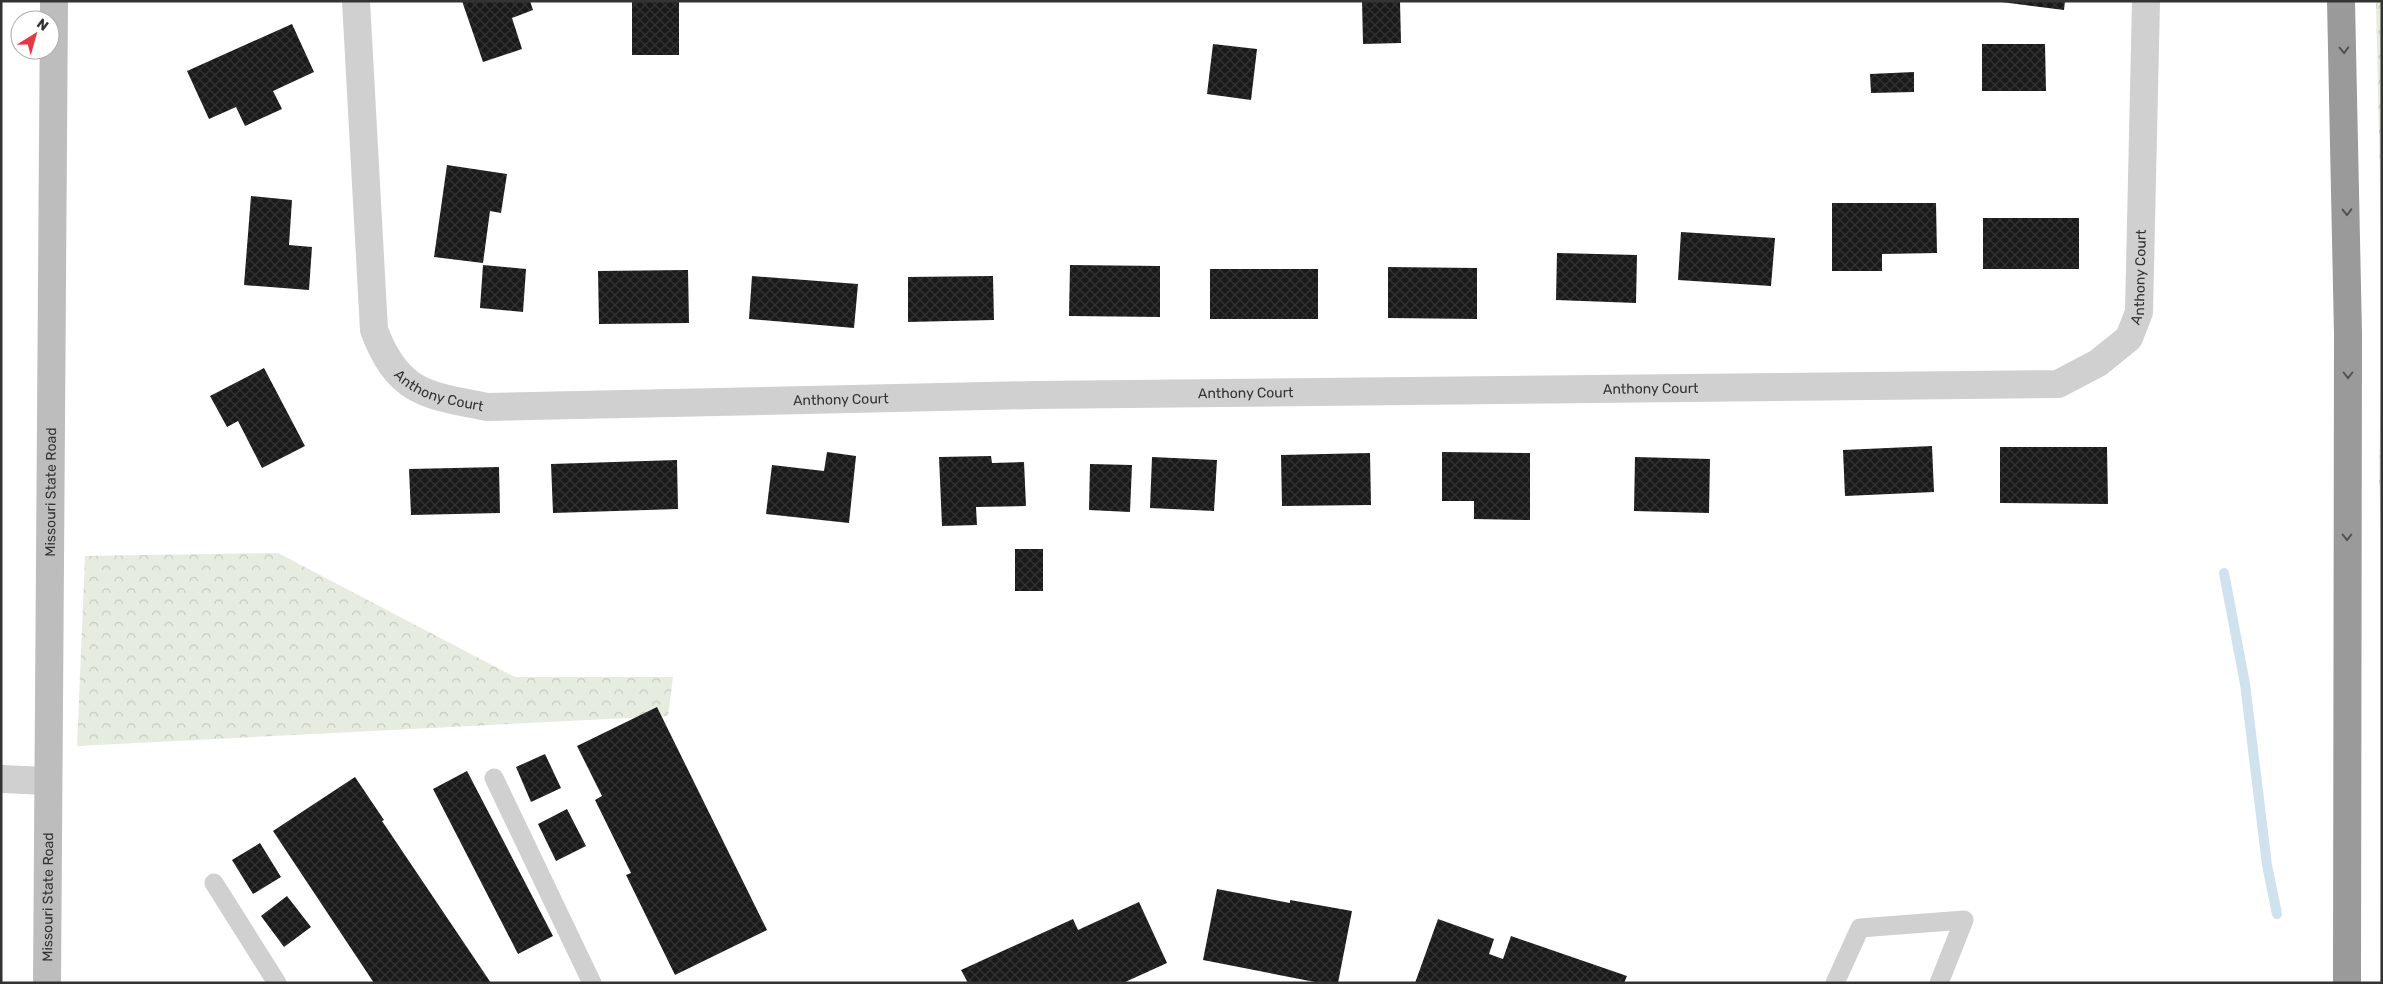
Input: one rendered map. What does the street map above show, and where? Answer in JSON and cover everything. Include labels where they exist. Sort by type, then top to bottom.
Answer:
[{"type":"highway","points":[[2342,1],[2348,334],[2347,983]]},
{"type":"street","name":"Missouri State Road","points":[[47,983],[54,1]]},
{"type":"street","name":"Anthony Court","points":[[356,1],[374,330],[383,355],[407,383],[430,396],[487,407],[1024,395],[2058,384],[2098,363],[2129,338],[2139,312],[2146,1]]},
{"type":"street","points":[[1,779],[47,781]]},
{"type":"lane","points":[[494,778],[592,983]]},
{"type":"lane","points":[[214,883],[277,983]]},
{"type":"lane","points":[[1835,983],[1860,928],[1964,920],[1940,983]]},
{"type":"green space","points":[[2376,1],[2382,1],[2382,280]]},
{"type":"green space","points":[[2382,331],[2382,564],[2379,477]]},
{"type":"green space","points":[[278,553],[515,677],[673,677],[668,716],[77,746],[85,556]]},
{"type":"green space","points":[[2382,707],[2382,983],[2380,983]]},
{"type":"building","points":[[462,1],[530,1],[533,10],[512,18],[522,49],[483,62]]},
{"type":"building","points":[[632,1],[679,1],[679,55],[632,55]]},
{"type":"building","points":[[1362,1],[1400,1],[1401,43],[1363,44]]},
{"type":"building","points":[[1994,1],[2065,1],[2064,10]]},
{"type":"building","points":[[292,24],[314,72],[273,91],[282,109],[245,126],[236,107],[209,119],[187,71]]},
{"type":"building","points":[[1213,44],[1257,49],[1251,100],[1207,94]]},
{"type":"building","points":[[1982,44],[2045,44],[2046,91],[1982,91]]},
{"type":"building","points":[[1914,72],[1914,92],[1871,93],[1870,74]]},
{"type":"building","points":[[447,165],[507,174],[501,213],[490,211],[483,263],[434,257]]},
{"type":"building","points":[[251,196],[292,200],[289,245],[312,247],[309,290],[244,285]]},
{"type":"building","points":[[1832,203],[1936,203],[1937,253],[1882,254],[1882,271],[1832,271]]},
{"type":"building","points":[[1983,218],[2079,218],[2079,269],[1983,269]]},
{"type":"building","points":[[1681,232],[1775,238],[1771,286],[1678,280]]},
{"type":"building","points":[[1557,253],[1637,255],[1636,303],[1556,300]]},
{"type":"building","points":[[483,265],[526,269],[523,312],[480,308]]},
{"type":"building","points":[[1070,265],[1160,266],[1160,317],[1069,316]]},
{"type":"building","points":[[1388,267],[1477,268],[1477,319],[1388,318]]},
{"type":"building","points":[[1210,269],[1318,269],[1318,319],[1210,319]]},
{"type":"building","points":[[688,270],[689,323],[599,324],[598,271]]},
{"type":"building","points":[[752,276],[858,284],[854,328],[749,319]]},
{"type":"building","points":[[993,276],[994,320],[908,322],[908,277]]},
{"type":"building","points":[[264,368],[305,446],[262,468],[238,421],[227,427],[210,396]]},
{"type":"building","points":[[1932,446],[1934,492],[1845,496],[1843,450]]},
{"type":"building","points":[[2000,447],[2107,447],[2108,504],[2000,503]]},
{"type":"building","points":[[827,452],[856,456],[849,523],[766,514],[772,465],[824,471]]},
{"type":"building","points":[[1442,452],[1530,453],[1530,520],[1474,519],[1474,501],[1442,501]]},
{"type":"building","points":[[1370,453],[1371,505],[1282,506],[1281,455]]},
{"type":"building","points":[[991,456],[992,463],[1024,462],[1026,506],[976,507],[977,525],[942,526],[939,457]]},
{"type":"building","points":[[1152,457],[1217,460],[1214,511],[1150,508]]},
{"type":"building","points":[[1635,457],[1710,459],[1709,513],[1634,511]]},
{"type":"building","points":[[677,460],[678,509],[553,513],[551,464]]},
{"type":"building","points":[[1090,464],[1132,465],[1130,512],[1089,510]]},
{"type":"building","points":[[499,467],[500,513],[411,515],[409,469]]},
{"type":"building","points":[[1015,549],[1043,549],[1043,591],[1015,591]]},
{"type":"building","points":[[657,707],[767,930],[675,975],[626,875],[631,873],[595,800],[602,796],[577,746]]},
{"type":"building","points":[[545,754],[561,788],[531,802],[516,767]]},
{"type":"building","points":[[467,771],[553,936],[518,954],[433,789]]},
{"type":"building","points":[[355,777],[384,820],[382,821],[491,983],[374,983],[273,831]]},
{"type":"building","points":[[567,809],[586,846],[556,861],[538,824]]},
{"type":"building","points":[[260,843],[281,877],[253,894],[232,860]]},
{"type":"building","points":[[1217,889],[1290,903],[1290,900],[1352,911],[1338,983],[1320,983],[1203,960]]},
{"type":"building","points":[[287,896],[311,927],[284,947],[261,916]]},
{"type":"building","points":[[1139,902],[1167,963],[1123,983],[968,983],[961,970],[1073,919],[1078,930]]},
{"type":"building","points":[[1438,919],[1494,939],[1489,954],[1503,959],[1511,936],[1627,976],[1624,983],[1415,983]]},
{"type":"waterway","points":[[2224,573],[2245,684],[2267,865],[2277,914]]}]
